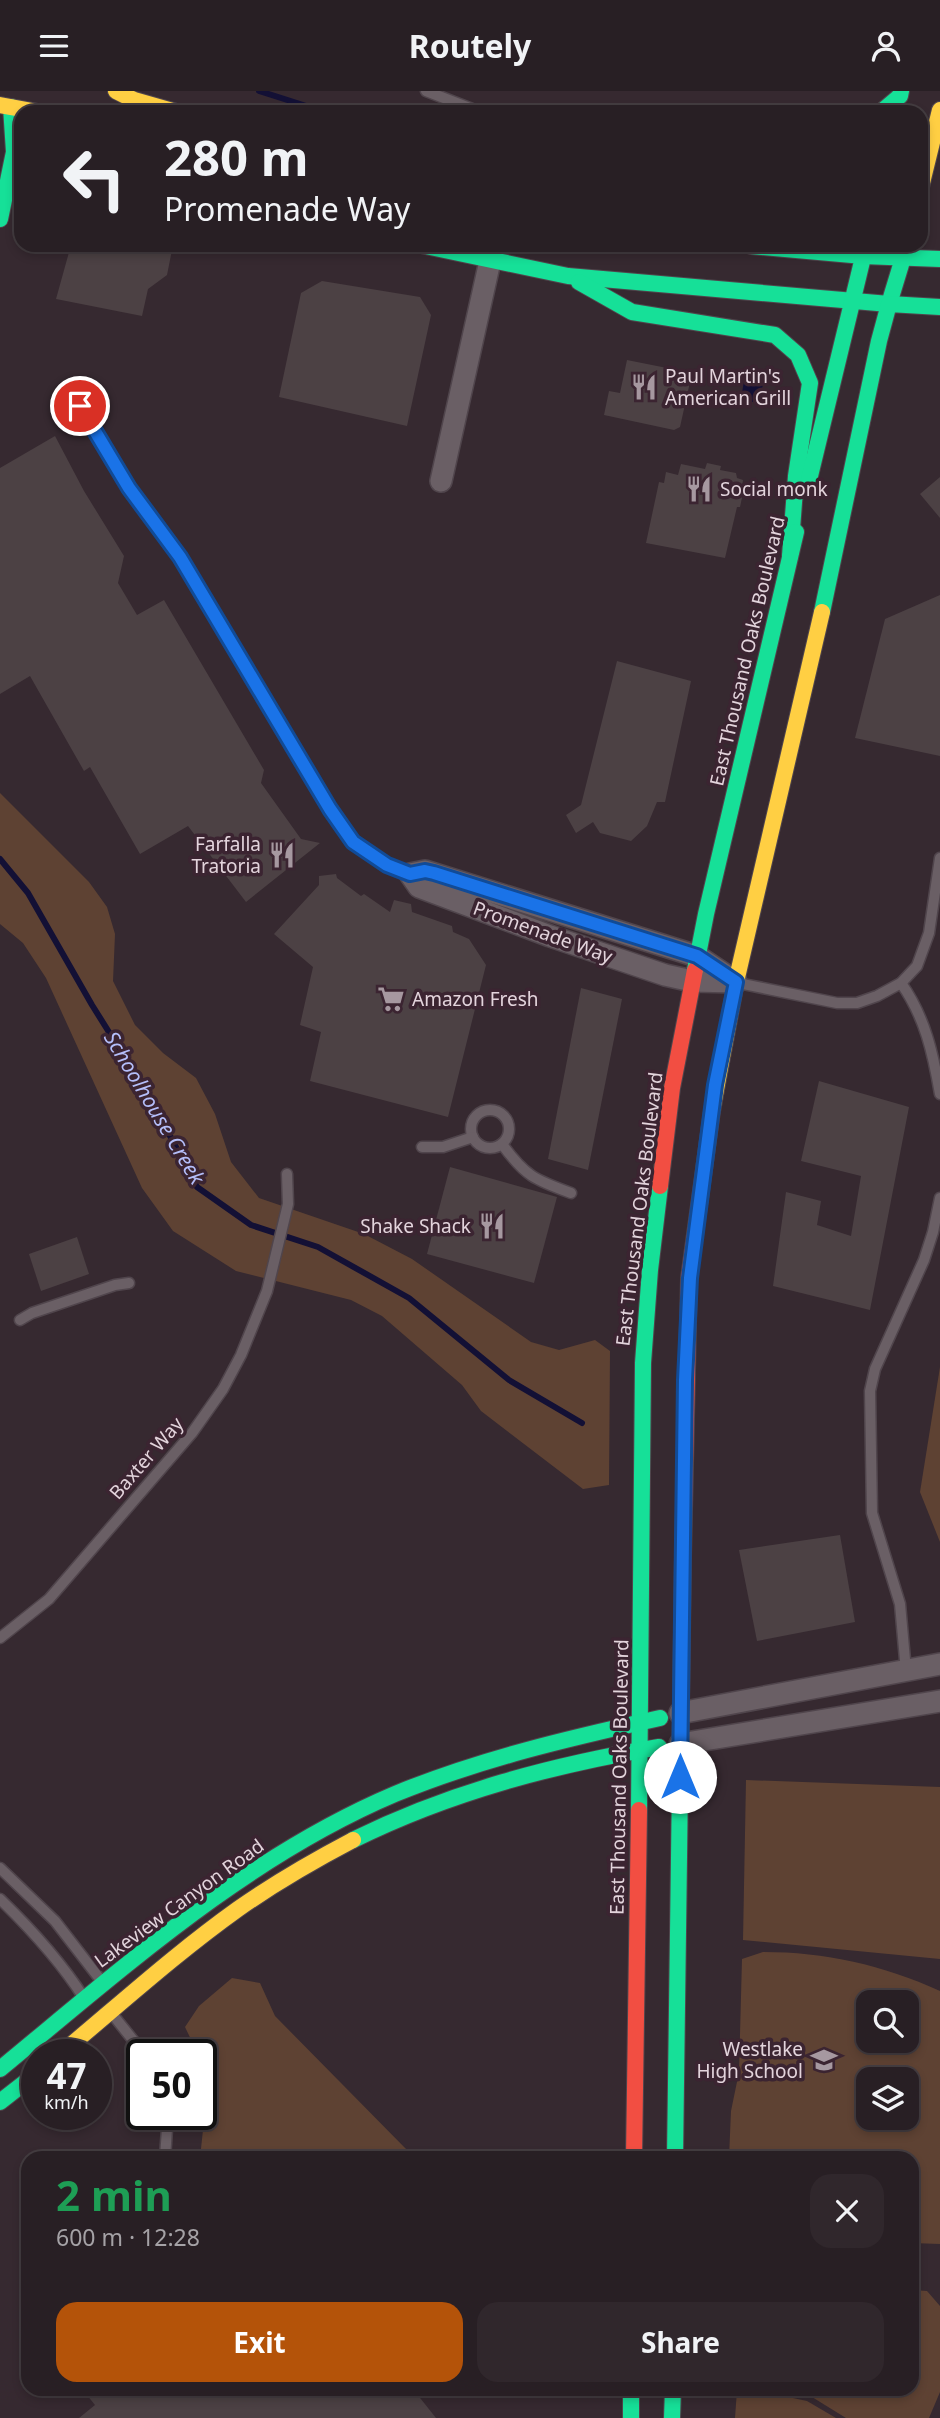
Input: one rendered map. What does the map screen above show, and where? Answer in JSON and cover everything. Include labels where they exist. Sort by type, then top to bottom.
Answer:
[{"type":"main road","points":[[116,91],[152,105]]},
{"type":"main road","points":[[0,219],[12,151],[6,106]]},
{"type":"main road","points":[[934,164],[940,110]]},
{"type":"main road","points":[[451,252],[568,276],[940,307]]},
{"type":"main road","name":"East Thousand Oaks Boulevard","points":[[634,2151],[642,1722],[643,1363],[662,1160],[697,956],[864,252]]},
{"type":"main road","points":[[676,2151],[685,1380],[690,1278],[715,1085],[736,982],[806,688],[889,304],[905,252],[940,259]]},
{"type":"main road","points":[[568,276],[632,312],[775,334],[795,348],[807,368],[810,383],[796,476],[790,557]]},
{"type":"main road","name":"Lakeview Canyon Road","points":[[72,2039],[98,2006],[104,1985],[256,1870],[356,1812],[472,1764],[573,1737],[680,1713]]},
{"type":"main road","name":"Lakeview Canyon Road","points":[[0,2069],[98,2006],[260,1894],[366,1832],[410,1813],[525,1774],[680,1744]]},
{"type":"main road","points":[[0,2102],[21,2086]]},
{"type":"main road","points":[[631,2396],[631,2418]]},
{"type":"main road","points":[[672,2418],[673,2396]]},
{"type":"street","points":[[441,481],[490,261]]},
{"type":"street","name":"Promenade Way","points":[[425,871],[434,873],[697,956],[736,982],[692,981],[665,975],[419,887],[410,874],[425,871]]},
{"type":"street","points":[[680,1713],[940,1664]]},
{"type":"street","points":[[680,1744],[940,1701]]},
{"type":"lane","points":[[426,91],[462,105]]},
{"type":"lane","points":[[80,406],[129,488],[180,557],[341,827],[353,842],[387,865],[410,874]]},
{"type":"lane","name":"Promenade Way","points":[[736,982],[837,1003],[857,1003],[901,983],[917,967],[929,933],[940,858]]},
{"type":"lane","points":[[901,983],[923,1021],[940,1094]]},
{"type":"lane","points":[[494,1111],[503,1115],[509,1128],[502,1144],[486,1148],[480,1146],[473,1137],[474,1119],[483,1112],[494,1111]]},
{"type":"lane","points":[[422,1147],[443,1147],[473,1137]]},
{"type":"lane","points":[[502,1144],[518,1167],[537,1181],[571,1193]]},
{"type":"lane","name":"Baxter Way","points":[[0,1638],[49,1599],[192,1433],[223,1389],[242,1355],[262,1309],[288,1204],[287,1174]]},
{"type":"lane","points":[[906,1671],[900,1604],[872,1513],[870,1391],[875,1369],[924,1260],[940,1198]]},
{"type":"lane","points":[[20,1320],[32,1313],[103,1289],[130,1283]]},
{"type":"lane","points":[[0,1868],[55,1921],[104,1985],[98,2006]]},
{"type":"lane","points":[[0,1899],[29,1928],[73,1981],[130,2039]]},
{"type":"lane","points":[[165,2151],[167,2130]]},
{"type":"shaded area","points":[[744,380],[763,383],[760,403],[741,400]]},
{"type":"shaded area","points":[[0,793],[89,882],[107,907],[115,934],[113,981],[135,1025],[163,1053],[196,1078],[215,1114],[231,1162],[259,1198],[364,1234],[412,1259],[531,1342],[559,1350],[595,1340],[610,1351],[609,1485],[583,1489],[481,1411],[462,1385],[382,1316],[351,1300],[236,1271],[173,1231],[142,1188],[46,978],[23,943],[0,924]]},
{"type":"shaded area","points":[[940,1367],[940,1542],[920,1492]]},
{"type":"shaded area","points":[[746,1780],[940,1787],[940,1959],[743,1940]]},
{"type":"shaded area","points":[[763,1952],[831,1957],[875,1967],[940,1991],[940,2244],[919,2243],[919,2151],[729,2151],[731,2111],[739,2072],[742,1959]]},
{"type":"shaded area","points":[[232,1978],[260,1983],[275,2016],[408,2151],[201,2151],[203,2130],[217,2130],[217,2039],[191,2039],[185,2027],[199,2006]]},
{"type":"shaded area","points":[[919,2290],[927,2291],[940,2306],[940,2392],[929,2418],[846,2418],[812,2397],[919,2396]]},
{"type":"shaded area","points":[[737,2396],[783,2396],[807,2401],[836,2418],[735,2418]]},
{"type":"building","points":[[69,252],[172,252],[167,275],[148,289],[142,316],[56,299]]},
{"type":"building","points":[[322,281],[420,297],[431,315],[407,426],[279,397],[301,293]]},
{"type":"building","points":[[627,360],[692,373],[680,427],[674,430],[604,415],[609,391],[620,393]]},
{"type":"building","points":[[55,436],[84,491],[124,556],[118,583],[137,615],[164,600],[264,770],[261,783],[301,839],[320,843],[246,902],[188,826],[140,854],[90,767],[84,771],[30,676],[0,694],[0,468]]},
{"type":"building","points":[[707,463],[721,466],[720,470],[736,473],[737,478],[743,480],[740,507],[737,507],[725,558],[646,543],[659,482],[664,483],[666,472],[678,475],[681,464],[705,469]]},
{"type":"building","points":[[940,477],[940,518],[920,494]]},
{"type":"building","points":[[940,595],[940,756],[855,738],[885,619]]},
{"type":"building","points":[[617,661],[691,681],[665,802],[657,802],[647,826],[631,841],[600,833],[593,822],[576,833],[566,815],[581,805]]},
{"type":"building","name":"Amazon Fresh","points":[[336,874],[337,878],[361,896],[364,894],[390,912],[394,900],[411,904],[412,912],[452,926],[453,932],[469,939],[486,965],[448,1117],[310,1081],[321,1032],[300,1025],[313,967],[274,934],[319,885],[319,876]]},
{"type":"building","points":[[581,988],[622,999],[588,1170],[548,1159]]},
{"type":"building","points":[[819,1081],[909,1107],[870,1310],[773,1286],[786,1192],[821,1201],[817,1225],[851,1236],[861,1176],[801,1161]]},
{"type":"building","name":"Shake Shack","points":[[450,1167],[557,1197],[534,1283],[427,1254]]},
{"type":"building","points":[[77,1237],[89,1274],[41,1291],[29,1254]]},
{"type":"building","points":[[840,1535],[855,1622],[757,1641],[739,1550]]},
{"type":"building","points":[[88,2396],[419,2396],[436,2418],[79,2418],[95,2405]]},
{"type":"waterway","points":[[259,91],[303,105]]},
{"type":"waterway","name":"Schoolhouse Creek","points":[[0,859],[28,893],[92,1005],[149,1096],[197,1187],[251,1225],[318,1247],[409,1298],[509,1380],[582,1423]]},
{"type":"traffic: fast","points":[[889,105],[900,96],[901,91]]},
{"type":"traffic: fast","points":[[0,219],[14,152],[11,107]]},
{"type":"traffic: fast","points":[[454,252],[568,276],[889,304],[905,252]]},
{"type":"traffic: fast","points":[[818,252],[940,259]]},
{"type":"traffic: fast","points":[[809,480],[864,252]]},
{"type":"traffic: fast","points":[[579,282],[632,312],[775,335],[798,355],[810,383],[796,476],[790,556]]},
{"type":"traffic: fast","points":[[822,612],[889,304],[940,307]]},
{"type":"traffic: fast","points":[[695,970],[796,532]]},
{"type":"traffic: fast","points":[[639,1810],[643,1363],[660,1186]]},
{"type":"traffic: fast","points":[[675,2151],[683,1557]]},
{"type":"traffic: fast","points":[[0,2069],[188,1917],[288,1849],[340,1820],[395,1794],[460,1770],[559,1742],[660,1718]]},
{"type":"traffic: fast","points":[[353,1840],[427,1808],[503,1782],[580,1762],[659,1747]]},
{"type":"traffic: fast","points":[[0,2102],[21,2086]]},
{"type":"traffic: fast","points":[[631,2396],[631,2418]]},
{"type":"traffic: fast","points":[[672,2418],[673,2396]]},
{"type":"traffic: slow","points":[[116,91],[152,105]]},
{"type":"traffic: slow","points":[[0,105],[14,108]]},
{"type":"traffic: slow","points":[[928,159],[940,110]]},
{"type":"traffic: slow","points":[[712,1111],[736,982],[822,612]]},
{"type":"traffic: slow","points":[[78,2039],[169,1962],[238,1909],[353,1840]]},
{"type":"traffic: jam","points":[[660,1186],[672,1088],[695,970]]},
{"type":"traffic: jam","points":[[683,1557],[689,1278],[712,1111]]},
{"type":"traffic: jam","points":[[634,2151],[639,1810]]},
{"type":"place","name":"Paul Martin's American Grill","points":[[644,387]]},
{"type":"place","name":"Social monk","points":[[699,489]]},
{"type":"place","name":"Farfalla Tratoria","points":[[282,855]]},
{"type":"place","name":"Amazon Fresh","points":[[391,999]]},
{"type":"place","name":"Shake Shack","points":[[492,1226]]},
{"type":"place","name":"Westlake High School","points":[[824,2060]]},
{"type":"route","points":[[80,406],[129,488],[180,557],[330,809],[353,842],[387,865],[410,874],[425,871],[434,873],[697,956],[736,982],[715,1085],[690,1278],[685,1380],[680,1777]]}]
